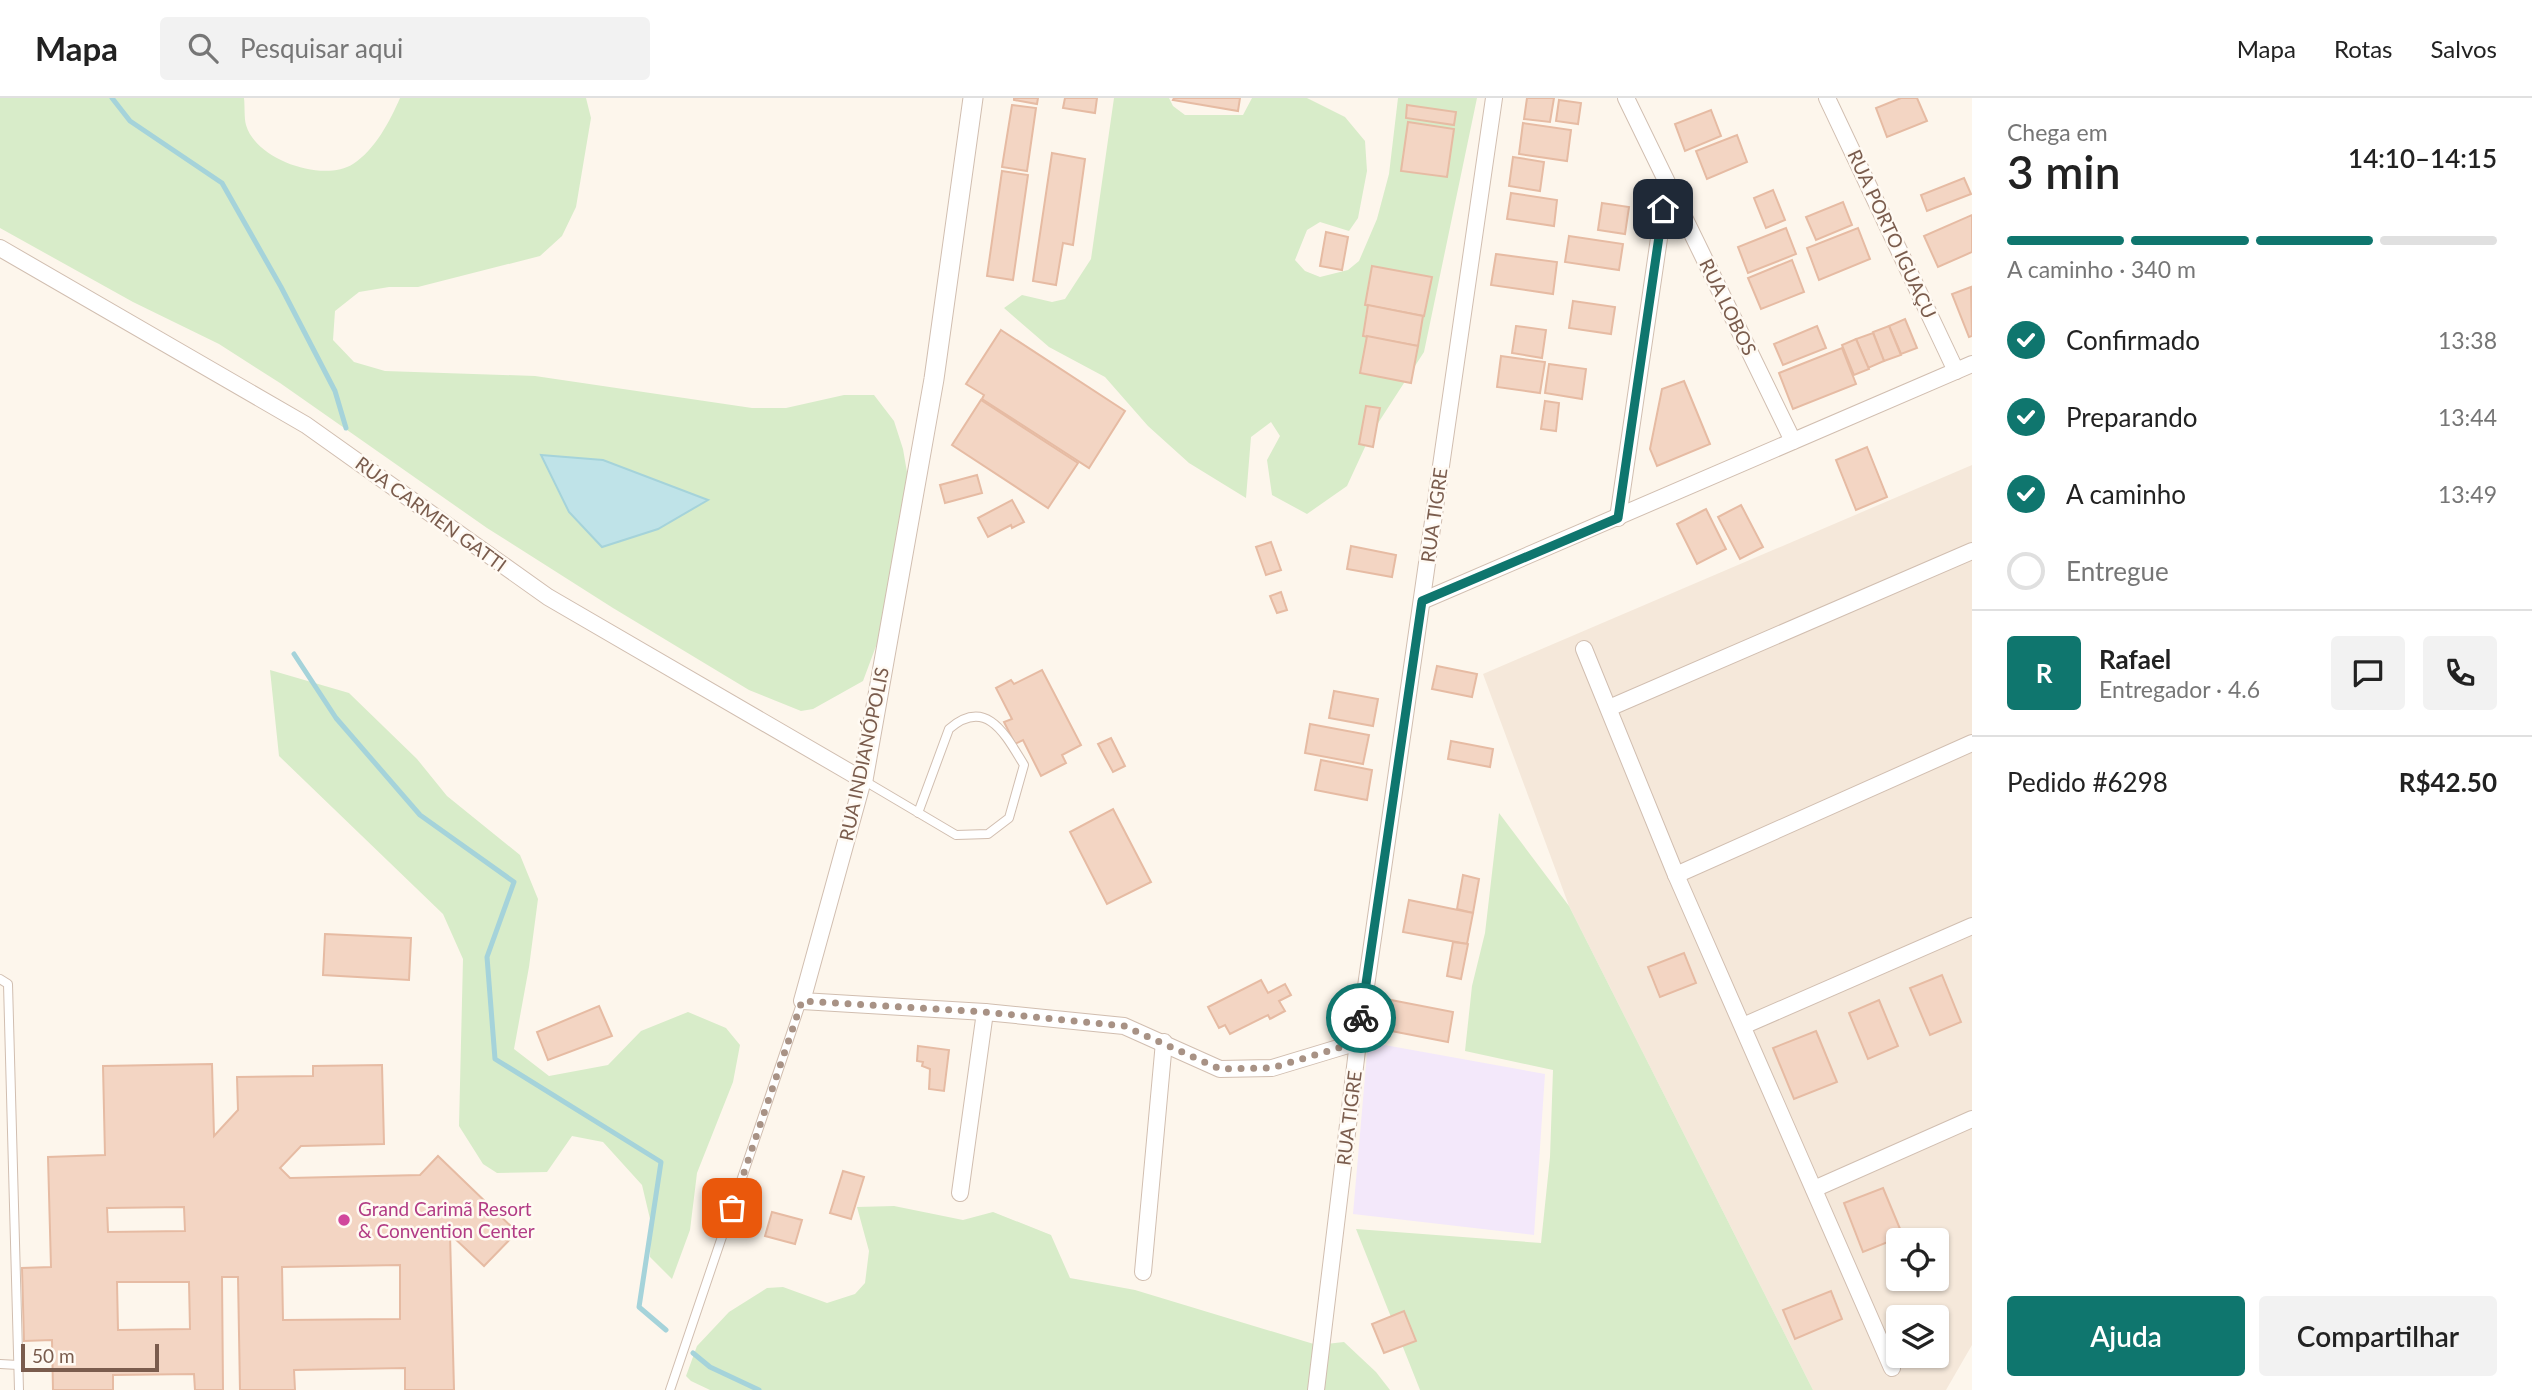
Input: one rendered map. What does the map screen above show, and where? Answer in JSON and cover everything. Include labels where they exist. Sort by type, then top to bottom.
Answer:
[{"type":"street","name":"RUA INDIANÓPOLIS","points":[[802,1001],[863,780],[934,379],[973,98]]},
{"type":"street","name":"RUA TIGRE","points":[[1316,1390],[1358,1042],[1494,98]]},
{"type":"street","name":"RUA LOBOS","points":[[1626,98],[1793,441]]},
{"type":"street","name":"RUA PORTO IGUAÇU","points":[[1827,98],[1956,370]]},
{"type":"street","points":[[1618,518],[1667,184]]},
{"type":"street","name":"RUA CARMEN GATTI","points":[[0,248],[306,425],[548,597],[863,780]]},
{"type":"street","points":[[1422,601],[1972,364]]},
{"type":"street","points":[[1609,708],[1972,551]]},
{"type":"street","points":[[1584,649],[1676,875],[1886,1354]]},
{"type":"street","points":[[1676,875],[1972,743]]},
{"type":"street","points":[[1743,1026],[1972,926]]},
{"type":"street","points":[[802,1001],[985,1012],[1124,1026],[1220,1069],[1272,1068],[1358,1042]]},
{"type":"street","points":[[960,1193],[985,1012]]},
{"type":"street","points":[[1143,1272],[1164,1042]]},
{"type":"street","points":[[1814,1189],[1972,1119]]},
{"type":"lane","points":[[863,780],[918,813],[956,835],[988,834],[1009,818],[1024,765],[999,726],[981,717],[959,720],[949,729],[918,813]]},
{"type":"lane","points":[[0,979],[8,984],[19,1390]]},
{"type":"lane","name":"RUA INDIANÓPOLIS","points":[[670,1390],[802,1001]]},
{"type":"lane","points":[[0,1364],[18,1365]]},
{"type":"shaded area","points":[[1972,465],[1972,1345],[1946,1390],[1813,1390],[1569,906],[1483,674]]},
{"type":"shaded area","points":[[1368,1042],[1545,1074],[1534,1235],[1353,1214]]},
{"type":"green space","points":[[0,98],[244,98],[246,125],[252,138],[263,149],[292,165],[325,171],[340,169],[361,158],[387,125],[400,98],[586,98],[591,118],[576,207],[562,236],[540,256],[418,287],[389,287],[359,292],[335,311],[333,340],[354,362],[385,371],[535,376],[752,408],[786,408],[844,395],[874,395],[894,421],[908,478],[885,622],[863,681],[813,709],[801,711],[749,690],[487,528],[280,383],[219,344],[133,302],[0,228]]},
{"type":"green space","points":[[1114,98],[1169,98],[1173,106],[1185,115],[1243,115],[1252,98],[1307,98],[1345,117],[1365,141],[1367,171],[1358,218],[1349,231],[1320,222],[1307,230],[1295,260],[1305,271],[1320,277],[1348,270],[1359,261],[1377,219],[1389,174],[1398,98],[1477,98],[1424,352],[1371,434],[1347,486],[1307,514],[1272,495],[1267,460],[1280,436],[1271,422],[1251,437],[1246,498],[1189,463],[1148,426],[1105,377],[1049,347],[1004,308],[1022,295],[1052,302],[1065,299],[1091,259]]},
{"type":"green space","points":[[270,670],[349,693],[417,759],[447,796],[520,855],[538,899],[514,1049],[549,1076],[608,1065],[641,1031],[688,1012],[726,1028],[740,1045],[733,1082],[697,1173],[690,1230],[672,1279],[650,1257],[651,1223],[642,1185],[603,1142],[572,1136],[547,1172],[497,1173],[483,1164],[459,1126],[463,959],[443,914],[279,756]]},
{"type":"green space","points":[[1499,813],[1569,906],[1813,1390],[1420,1390],[1356,1229],[1541,1243],[1550,1157],[1553,1070],[1465,1051],[1472,986],[1485,933]]},
{"type":"green space","points":[[894,1206],[963,1220],[993,1212],[1051,1235],[1070,1278],[1135,1290],[1317,1345],[1344,1342],[1376,1372],[1390,1390],[710,1390],[686,1376],[697,1346],[729,1312],[767,1288],[783,1287],[827,1303],[855,1294],[865,1283],[869,1251],[857,1207]]},
{"type":"water","points":[[541,455],[603,460],[708,500],[658,529],[602,547],[569,512]]},
{"type":"building","points":[[1014,98],[1038,98],[1037,104]]},
{"type":"building","points":[[1065,98],[1097,98],[1095,113],[1063,108]]},
{"type":"building","points":[[1240,98],[1238,111],[1173,100]]},
{"type":"building","points":[[1527,98],[1554,98],[1550,122],[1524,119]]},
{"type":"building","points":[[1901,98],[1917,98],[1927,121],[1887,137],[1876,108]]},
{"type":"building","points":[[1559,100],[1581,103],[1578,124],[1556,121]]},
{"type":"building","points":[[1012,105],[1036,108],[1027,171],[1002,167]]},
{"type":"building","points":[[1407,105],[1456,112],[1454,125],[1406,118]]},
{"type":"building","points":[[1711,110],[1721,136],[1685,151],[1675,124]]},
{"type":"building","points":[[1408,122],[1454,129],[1447,177],[1401,171]]},
{"type":"building","points":[[1523,123],[1571,130],[1567,161],[1519,154]]},
{"type":"building","points":[[1737,135],[1747,162],[1707,179],[1696,151]]},
{"type":"building","points":[[1052,153],[1085,159],[1073,245],[1063,243],[1056,285],[1033,281]]},
{"type":"building","points":[[1513,157],[1544,162],[1540,191],[1509,186]]},
{"type":"building","points":[[1002,171],[1028,175],[1013,280],[987,276]]},
{"type":"building","points":[[1964,178],[1971,194],[1927,211],[1921,195]]},
{"type":"building","points":[[1773,190],[1785,220],[1766,228],[1754,198]]},
{"type":"building","points":[[1511,193],[1557,200],[1554,226],[1507,219]]},
{"type":"building","points":[[1843,202],[1852,225],[1816,240],[1806,217]]},
{"type":"building","points":[[1602,203],[1629,207],[1625,234],[1598,230]]},
{"type":"building","points":[[1972,215],[1972,252],[1938,267],[1924,236]]},
{"type":"building","points":[[1786,228],[1796,254],[1748,273],[1738,247]]},
{"type":"building","points":[[1858,228],[1870,259],[1819,280],[1807,248]]},
{"type":"building","points":[[1326,232],[1348,237],[1342,270],[1320,266]]},
{"type":"building","points":[[1569,236],[1623,244],[1619,270],[1565,262]]},
{"type":"building","points":[[1496,254],[1557,262],[1553,294],[1491,285]]},
{"type":"building","points":[[1792,260],[1804,292],[1761,309],[1748,278]]},
{"type":"building","points":[[1372,266],[1432,277],[1424,316],[1365,305]]},
{"type":"building","points":[[1971,287],[1972,336],[1969,337],[1952,294]]},
{"type":"building","points":[[1573,301],[1615,307],[1611,334],[1569,328]]},
{"type":"building","points":[[1368,305],[1423,316],[1418,346],[1363,336]]},
{"type":"building","points":[[1905,319],[1917,348],[1901,354],[1889,326]]},
{"type":"building","points":[[1516,326],[1546,330],[1542,358],[1512,353]]},
{"type":"building","points":[[1817,326],[1826,348],[1783,365],[1774,344]]},
{"type":"building","points":[[1889,326],[1901,355],[1884,361],[1873,332]]},
{"type":"building","points":[[1001,330],[1125,411],[1089,468],[982,399],[984,395],[966,384]]},
{"type":"building","points":[[1873,333],[1884,361],[1868,368],[1856,339]]},
{"type":"building","points":[[1367,336],[1418,346],[1411,383],[1360,373]]},
{"type":"building","points":[[1856,339],[1869,369],[1854,375],[1842,345]]},
{"type":"building","points":[[1842,348],[1856,384],[1793,409],[1779,373]]},
{"type":"building","points":[[1501,356],[1545,362],[1540,393],[1497,387]]},
{"type":"building","points":[[1549,364],[1586,369],[1582,399],[1545,393]]},
{"type":"building","points":[[1684,381],[1710,444],[1657,466],[1650,449],[1662,389]]},
{"type":"building","points":[[981,400],[1078,463],[1048,508],[952,445]]},
{"type":"building","points":[[1545,401],[1559,403],[1556,431],[1541,429]]},
{"type":"building","points":[[1366,406],[1380,408],[1373,447],[1359,444]]},
{"type":"building","points":[[1867,447],[1887,497],[1856,510],[1836,460]]},
{"type":"building","points":[[977,475],[982,493],[945,503],[940,485]]},
{"type":"building","points":[[1012,500],[1024,522],[1012,528],[1011,525],[988,537],[978,518]]},
{"type":"building","points":[[1741,505],[1763,547],[1740,559],[1718,517]]},
{"type":"building","points":[[1706,509],[1726,549],[1697,564],[1677,524]]},
{"type":"building","points":[[1271,542],[1281,570],[1266,575],[1256,547]]},
{"type":"building","points":[[1351,546],[1396,555],[1392,577],[1347,569]]},
{"type":"building","points":[[1281,592],[1287,610],[1277,613],[1270,596]]},
{"type":"building","points":[[1437,666],[1477,674],[1472,697],[1432,689]]},
{"type":"building","points":[[1042,670],[1081,745],[1062,755],[1066,763],[1041,776],[1023,740],[1015,744],[1004,722],[1012,719],[996,688],[1011,680],[1014,684]]},
{"type":"building","points":[[1334,691],[1378,699],[1373,726],[1329,718]]},
{"type":"building","points":[[1310,724],[1369,735],[1363,764],[1305,753]]},
{"type":"building","points":[[1111,738],[1125,766],[1113,772],[1098,744]]},
{"type":"building","points":[[1451,741],[1493,749],[1490,767],[1448,759]]},
{"type":"building","points":[[1321,760],[1372,770],[1367,800],[1315,790]]},
{"type":"building","points":[[1113,809],[1151,882],[1107,904],[1070,832]]},
{"type":"building","points":[[1463,875],[1479,879],[1473,913],[1457,909]]},
{"type":"building","points":[[1409,900],[1473,913],[1467,944],[1403,932]]},
{"type":"building","points":[[325,934],[411,938],[409,980],[323,975]]},
{"type":"building","points":[[1453,942],[1468,944],[1461,979],[1447,976]]},
{"type":"building","points":[[1684,953],[1696,983],[1660,997],[1648,967]]},
{"type":"building","points":[[1942,975],[1961,1022],[1930,1035],[1910,988]]},
{"type":"building","points":[[1261,980],[1268,993],[1285,984],[1291,995],[1279,1001],[1285,1011],[1270,1019],[1268,1015],[1230,1034],[1225,1025],[1219,1028],[1208,1007]]},
{"type":"building","points":[[1391,1000],[1453,1012],[1448,1042],[1386,1030]]},
{"type":"building","points":[[1879,1000],[1898,1046],[1868,1059],[1849,1013]]},
{"type":"building","points":[[599,1006],[612,1036],[548,1060],[537,1032]]},
{"type":"building","points":[[1816,1031],[1837,1082],[1794,1099],[1773,1048]]},
{"type":"building","points":[[918,1046],[949,1050],[944,1091],[929,1089],[930,1069],[922,1066],[923,1062],[917,1061]]},
{"type":"building","name":"Grand Carimã Resort & Convention Center","points":[[212,1064],[214,1136],[238,1110],[237,1077],[313,1076],[313,1066],[382,1065],[384,1144],[301,1146],[280,1168],[290,1178],[420,1175],[438,1156],[517,1232],[484,1266],[450,1234],[454,1390],[405,1390],[405,1368],[294,1370],[295,1390],[240,1390],[238,1277],[222,1277],[223,1390],[195,1390],[194,1374],[113,1375],[113,1390],[53,1390],[52,1340],[24,1341],[22,1268],[51,1267],[48,1157],[105,1155],[103,1066]],"holes":[[[184,1207],[185,1231],[108,1232],[107,1208]],[[400,1265],[400,1319],[283,1320],[282,1267]],[[117,1282],[189,1282],[190,1329],[118,1330]]]},
{"type":"building","points":[[843,1171],[864,1177],[851,1219],[830,1213]]},
{"type":"building","points":[[1883,1188],[1900,1228],[1886,1228],[1886,1243],[1863,1252],[1844,1203]]},
{"type":"building","points":[[772,1212],[802,1220],[795,1244],[765,1236]]},
{"type":"building","points":[[1831,1291],[1842,1319],[1795,1339],[1783,1310]]},
{"type":"building","points":[[1404,1311],[1416,1341],[1384,1353],[1372,1324]]},
{"type":"waterway","points":[[112,98],[130,121],[222,183],[281,287],[335,391],[346,428]]},
{"type":"waterway","points":[[294,654],[336,718],[420,815],[514,882],[487,957],[495,1059],[661,1162],[639,1307],[666,1330]]},
{"type":"waterway","points":[[693,1353],[710,1367],[759,1390]]},
{"type":"way so far","points":[[732,1208],[802,1001],[985,1012],[1124,1026],[1220,1069],[1272,1068],[1358,1042],[1361,1018]]},
{"type":"place","name":"Grand Carimã Resort & Convention Center","points":[[344,1220]]},
{"type":"route","points":[[1361,1018],[1422,601],[1618,518],[1663,209]]}]
